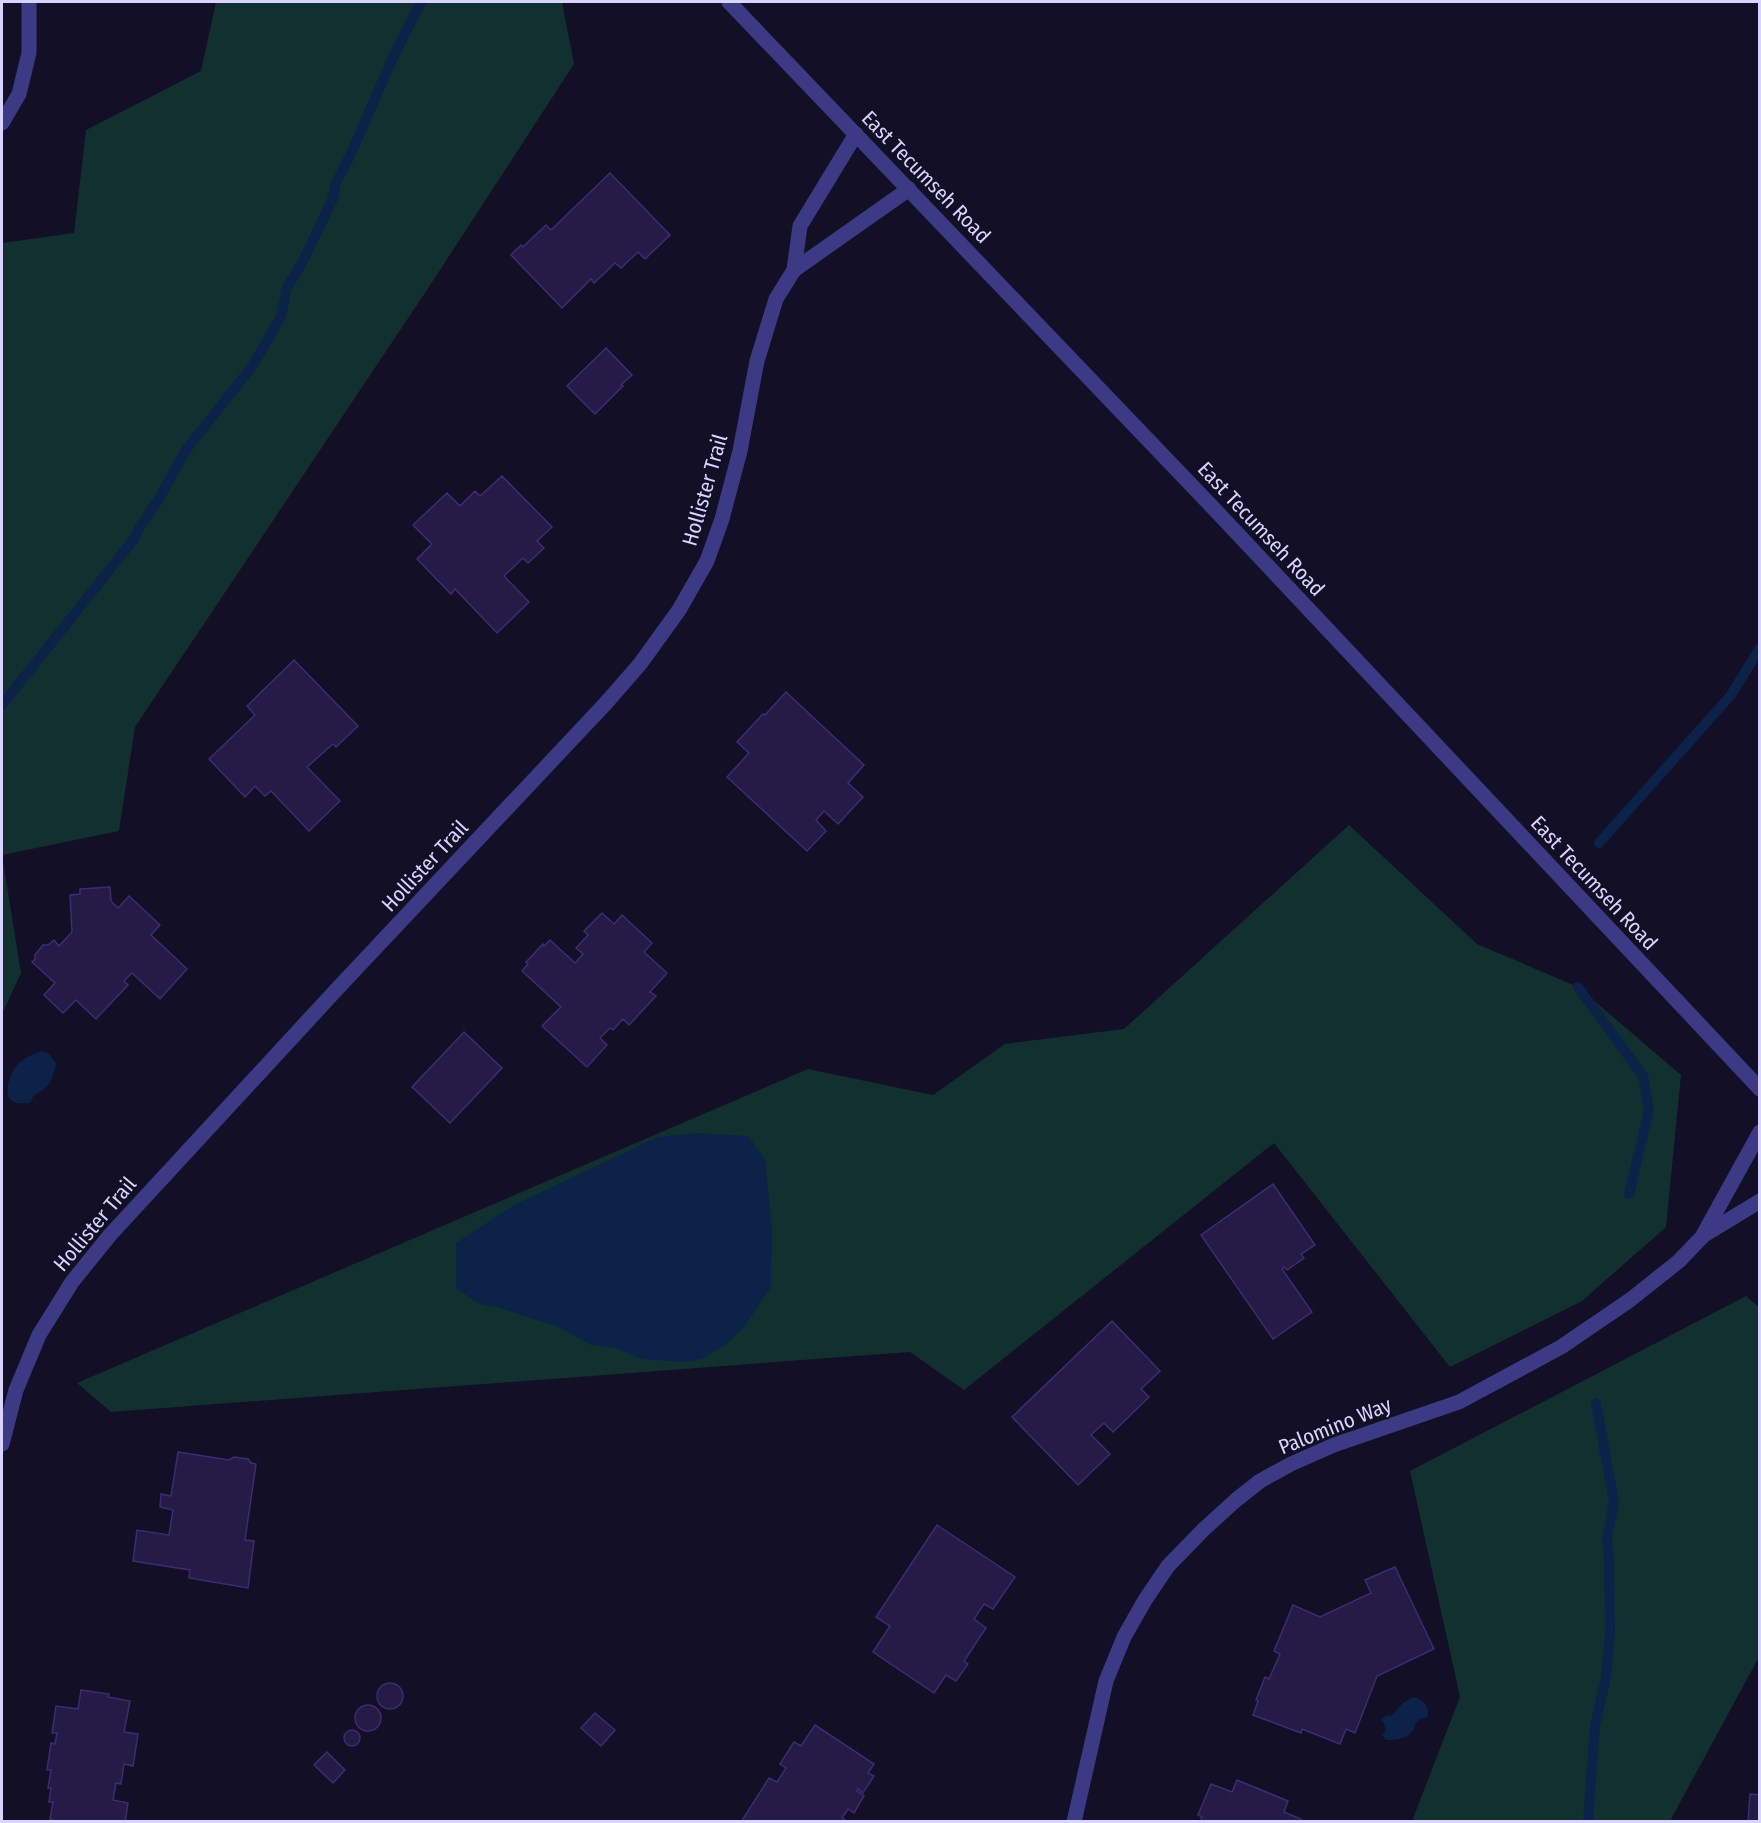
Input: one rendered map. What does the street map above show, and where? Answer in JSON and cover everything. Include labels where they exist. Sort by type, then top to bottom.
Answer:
[{"type":"street","points":[[2,123],[19,94],[29,53],[29,2]]},
{"type":"street","name":"East Tecumseh Road","points":[[729,2],[1219,514],[1760,1089]]},
{"type":"street","name":"Hollister Trail","points":[[2,1444],[16,1390],[39,1335],[72,1282],[110,1235],[606,703],[640,664],[679,610],[707,561],[722,519],[740,451],[757,361],[777,299],[794,270],[800,226],[856,134]]},
{"type":"street","name":"Hollister Trail","points":[[794,270],[909,189]]},
{"type":"street","name":"Palomino Way","points":[[1702,1237],[1760,1132]]},
{"type":"street","name":"Palomino Way","points":[[1074,1821],[1106,1681],[1124,1637],[1144,1600],[1168,1566],[1236,1500],[1260,1481],[1291,1464],[1334,1444],[1459,1402],[1560,1347],[1630,1300],[1679,1261],[1702,1237],[1760,1201]]},
{"type":"green space","points":[[216,2],[562,2],[574,64],[427,290],[135,727],[119,831],[2,855],[2,243],[74,233],[86,130],[201,71]]},
{"type":"green space","points":[[1349,825],[1477,944],[1578,987],[1681,1075],[1666,1227],[1582,1301],[1450,1367],[1274,1143],[964,1390],[910,1352],[111,1412],[77,1383],[808,1069],[933,1095],[1005,1044],[1124,1029]]},
{"type":"green space","points":[[2,855],[21,973],[2,1014]]},
{"type":"green space","points":[[1746,1296],[1760,1308],[1759,1657],[1670,1821],[1412,1821],[1460,1697],[1410,1471]]},
{"type":"water","points":[[42,1051],[48,1053],[56,1063],[50,1083],[34,1095],[30,1103],[17,1103],[11,1100],[7,1091],[14,1069],[25,1058]]},
{"type":"water","points":[[695,1133],[748,1136],[765,1159],[772,1228],[771,1287],[744,1327],[725,1345],[702,1359],[684,1362],[641,1359],[616,1348],[591,1345],[559,1327],[480,1304],[456,1288],[456,1243],[514,1205],[658,1137]]},
{"type":"water","points":[[1413,1697],[1425,1704],[1428,1710],[1427,1717],[1417,1722],[1412,1732],[1405,1737],[1386,1740],[1382,1735],[1386,1730],[1380,1720],[1387,1715],[1391,1716],[1403,1703]]},
{"type":"building","points":[[610,173],[670,235],[645,259],[638,252],[621,268],[615,263],[594,283],[591,279],[562,308],[511,255],[546,225],[551,230]]},
{"type":"building","points":[[606,348],[632,375],[595,414],[567,386]]},
{"type":"building","points":[[502,476],[552,527],[537,541],[544,548],[528,563],[523,558],[504,576],[529,602],[497,633],[455,589],[451,594],[417,559],[432,544],[413,525],[447,493],[460,506],[475,491],[480,496]]},
{"type":"building","points":[[294,660],[358,726],[336,747],[333,744],[307,767],[340,801],[309,831],[271,791],[265,796],[255,786],[245,797],[209,759],[255,715],[247,706]]},
{"type":"building","points":[[786,692],[864,765],[848,783],[863,797],[838,824],[824,811],[816,820],[826,831],[807,851],[727,777],[749,753],[737,742]]},
{"type":"building","points":[[110,887],[111,901],[118,908],[129,896],[160,925],[151,935],[187,969],[160,999],[132,973],[124,981],[128,985],[96,1019],[76,1000],[63,1013],[44,995],[55,983],[32,962],[43,945],[48,945],[54,940],[59,946],[72,932],[70,895],[80,894],[80,889]]},
{"type":"building","points":[[602,913],[614,924],[622,915],[652,943],[644,952],[667,973],[650,992],[656,996],[629,1025],[623,1019],[613,1030],[610,1028],[600,1038],[607,1045],[587,1067],[542,1026],[561,1007],[522,971],[528,964],[526,962],[550,940],[575,963],[583,954],[576,948],[588,935],[584,931]]},
{"type":"building","points":[[464,1032],[502,1068],[450,1123],[412,1087]]},
{"type":"building","points":[[1273,1184],[1315,1245],[1301,1254],[1304,1258],[1287,1270],[1284,1267],[1282,1269],[1312,1312],[1273,1339],[1201,1235]]},
{"type":"building","points":[[1112,1321],[1160,1371],[1141,1389],[1149,1397],[1113,1432],[1104,1423],[1091,1435],[1110,1454],[1078,1485],[1012,1417]]},
{"type":"building","points":[[178,1452],[229,1460],[234,1457],[248,1459],[251,1463],[256,1464],[245,1540],[254,1541],[248,1588],[189,1578],[190,1570],[133,1561],[137,1530],[169,1535],[173,1510],[160,1507],[161,1494],[171,1496]]},
{"type":"building","points":[[937,1525],[1015,1577],[993,1609],[984,1604],[974,1619],[986,1628],[964,1661],[968,1664],[956,1681],[946,1675],[934,1693],[873,1652],[890,1626],[876,1617]]},
{"type":"building","points":[[1395,1567],[1434,1649],[1377,1676],[1355,1733],[1346,1729],[1340,1744],[1302,1729],[1301,1733],[1253,1715],[1265,1677],[1269,1679],[1280,1654],[1274,1651],[1293,1605],[1320,1617],[1371,1593],[1365,1580]]},
{"type":"building","points":[[390,1683],[399,1687],[403,1696],[399,1705],[390,1709],[381,1705],[377,1696],[381,1687]]},
{"type":"building","points":[[81,1690],[109,1694],[108,1697],[130,1701],[124,1732],[138,1734],[133,1766],[124,1764],[121,1784],[116,1783],[113,1800],[128,1803],[125,1822],[59,1822],[50,1819],[53,1802],[49,1802],[51,1788],[48,1788],[51,1770],[47,1770],[51,1743],[55,1744],[57,1733],[52,1733],[56,1706],[78,1709]]},
{"type":"building","points":[[368,1705],[377,1709],[381,1718],[377,1727],[368,1731],[359,1727],[355,1718],[359,1709]]},
{"type":"building","points":[[595,1713],[615,1730],[601,1746],[581,1728]]},
{"type":"building","points":[[815,1725],[874,1764],[868,1773],[874,1776],[863,1793],[858,1789],[857,1791],[864,1796],[854,1813],[848,1809],[842,1818],[848,1822],[741,1822],[769,1778],[777,1782],[786,1768],[780,1764],[794,1742],[801,1746]]},
{"type":"building","points":[[349,1730],[355,1730],[360,1738],[358,1744],[349,1746],[344,1741],[344,1735]]},
{"type":"building","points":[[327,1752],[345,1770],[333,1783],[314,1765]]},
{"type":"building","points":[[1237,1780],[1288,1801],[1284,1812],[1301,1819],[1299,1822],[1200,1822],[1202,1817],[1198,1815],[1211,1784],[1232,1792]]},
{"type":"building","points":[[1750,1794],[1760,1795],[1760,1822],[1748,1822]]},
{"type":"waterway","points":[[2,705],[134,539],[186,450],[253,365],[281,316],[287,288],[305,257],[333,198],[336,183],[395,53],[421,2]]},
{"type":"waterway","points":[[1599,843],[1731,695],[1760,648]]},
{"type":"waterway","points":[[1578,987],[1643,1076],[1649,1110],[1629,1194]]},
{"type":"waterway","points":[[1588,1822],[1595,1726],[1606,1677],[1610,1631],[1607,1538],[1614,1502],[1596,1403]]}]
